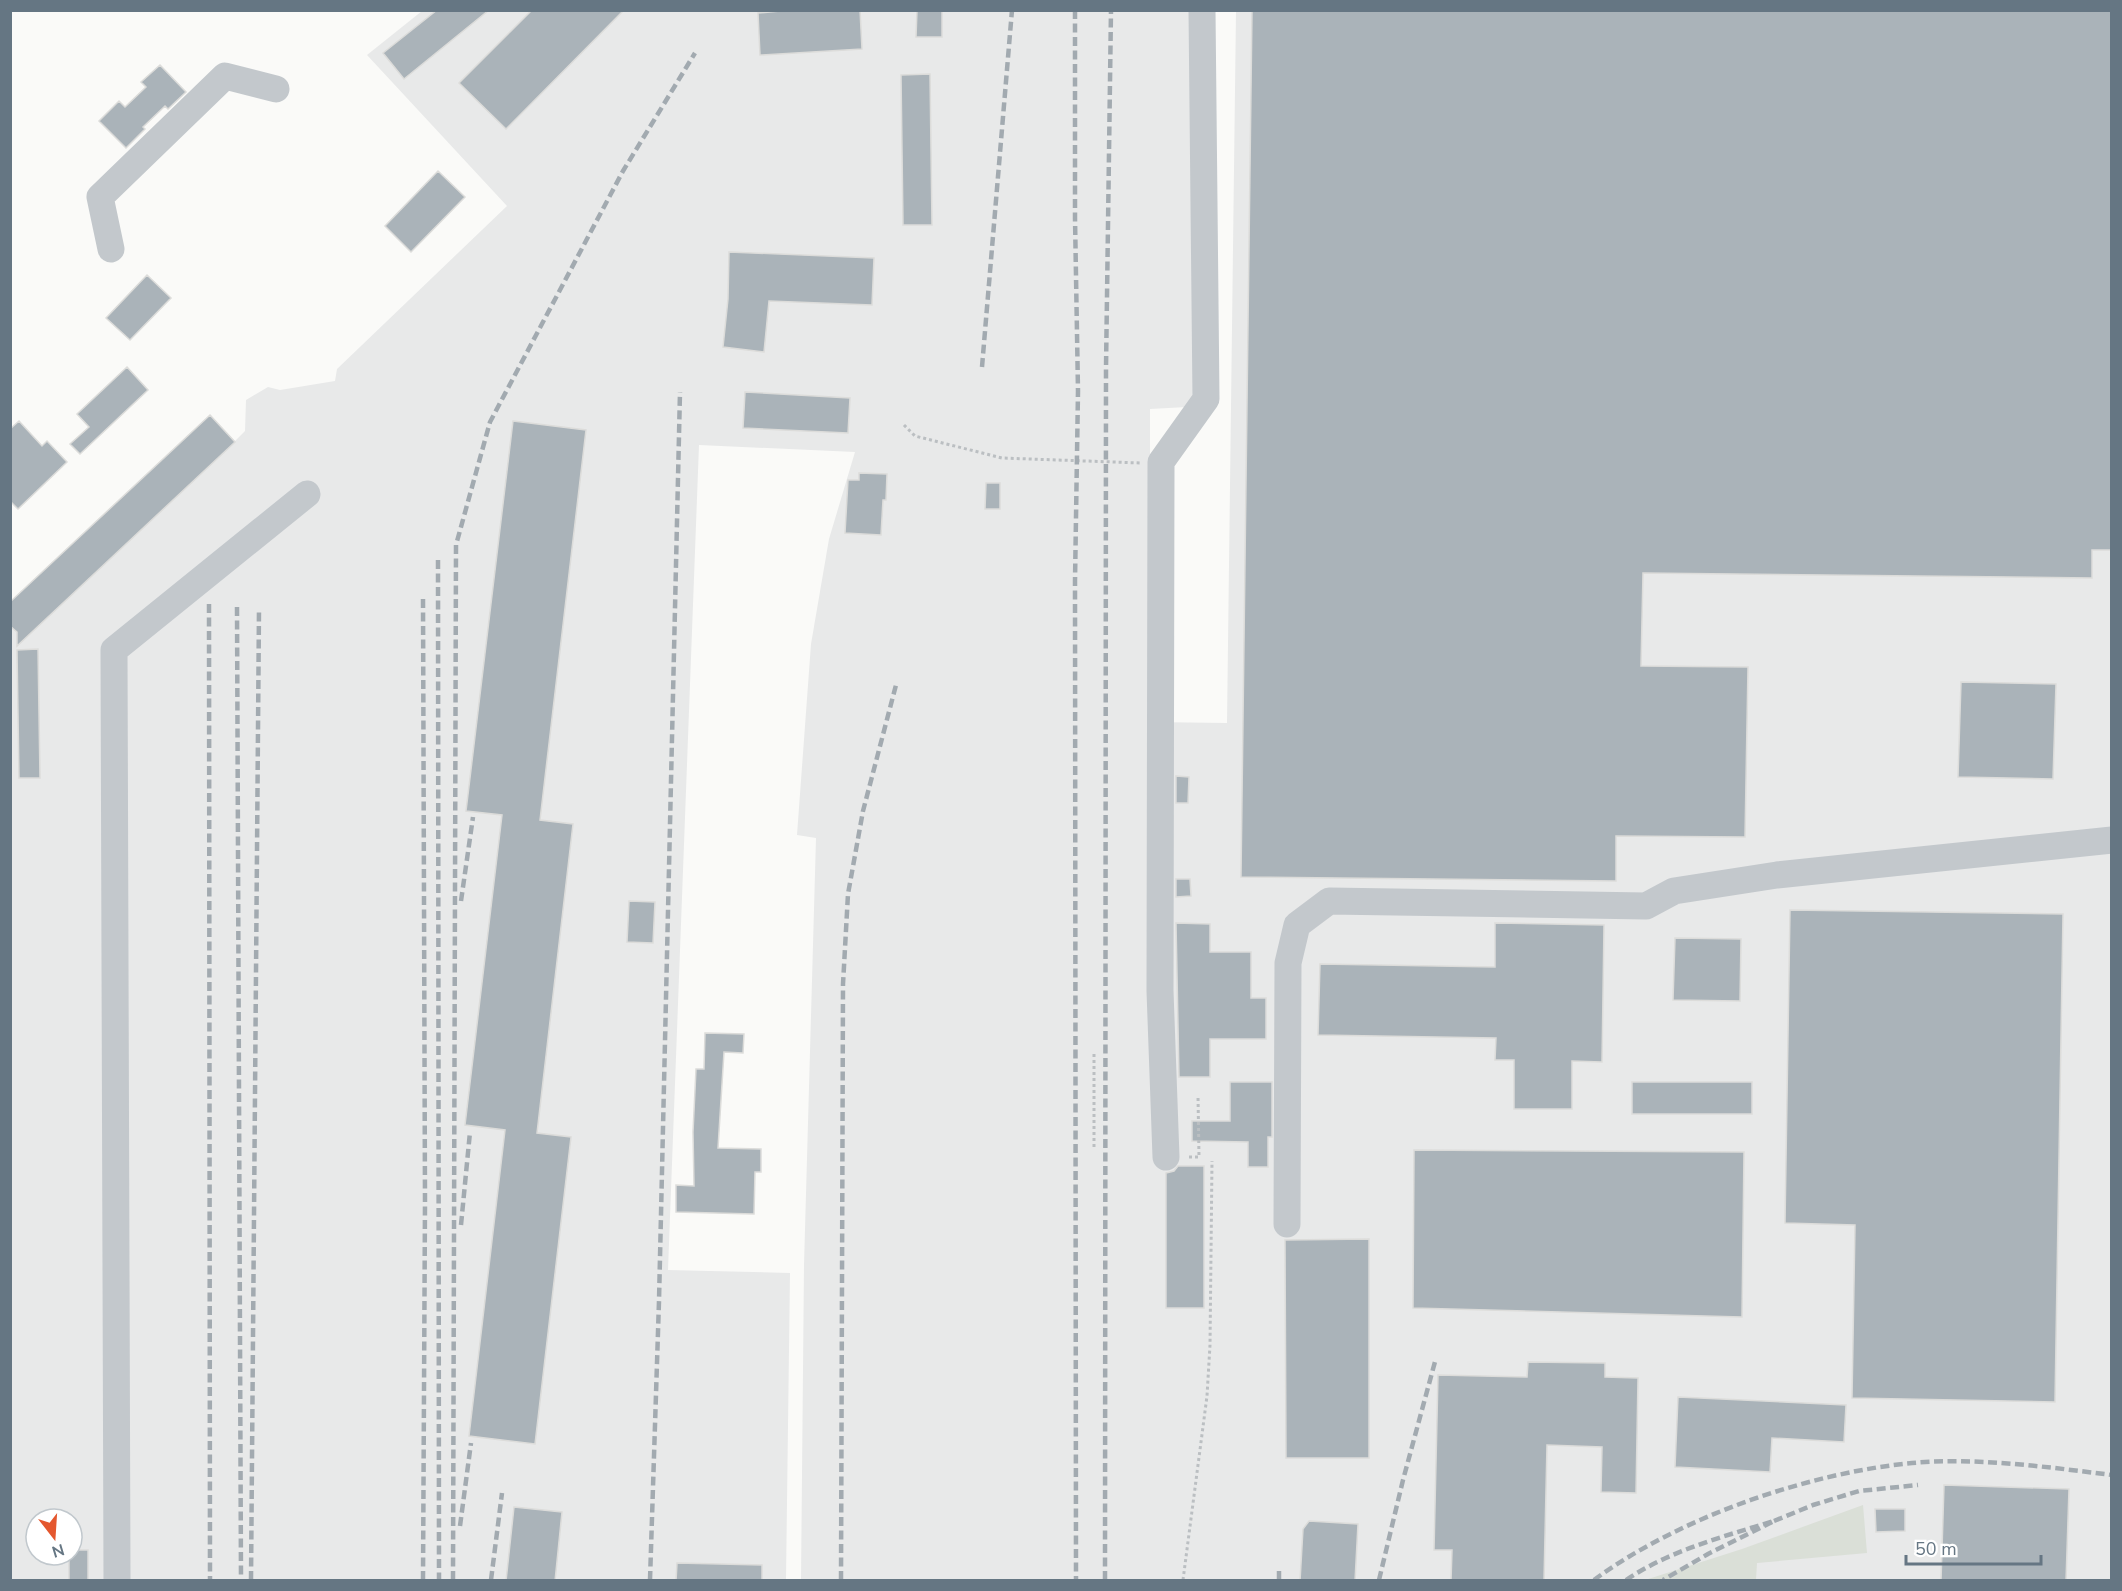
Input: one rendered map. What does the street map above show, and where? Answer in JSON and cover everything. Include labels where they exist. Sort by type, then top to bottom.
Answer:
[{"type":"street","points":[[1166,1157],[1160,991],[1161,462],[1206,399],[1202,10]]},
{"type":"street","points":[[111,249],[100,197],[225,76],[276,89]]},
{"type":"street","points":[[117,1581],[114,650],[307,494]]},
{"type":"street","points":[[1287,1224],[1288,963],[1297,925],[1329,901],[1646,906],[1674,891],[1777,875],[2112,840]]},
{"type":"path","points":[[904,425],[915,436],[1002,458],[1141,463]]},
{"type":"path","points":[[1094,1051],[1094,1147]]},
{"type":"path","points":[[1198,1096],[1198,1150]]},
{"type":"path","points":[[1183,1581],[1207,1396],[1210,1345],[1212,1161]]},
{"type":"shaded area","points":[[422,11],[1194,11],[1196,397],[1187,407],[1150,409],[1150,722],[1227,723],[1236,11],[2111,11],[2111,1580],[801,1580],[804,1265],[816,838],[797,835],[811,644],[829,539],[855,452],[699,445],[668,1270],[790,1273],[786,1579],[794,1580],[11,1580],[11,602],[210,415],[235,441],[245,431],[246,400],[268,387],[280,390],[335,381],[337,369],[507,206],[367,55]]},
{"type":"shaded area","points":[[1863,1505],[1867,1553],[1757,1563],[1756,1580],[1645,1580],[1742,1549]]},
{"type":"building","points":[[437,10],[489,10],[404,79],[383,53]]},
{"type":"building","points":[[532,10],[624,10],[506,129],[459,83]]},
{"type":"building","points":[[791,10],[860,10],[862,49],[760,55],[758,13]]},
{"type":"building","points":[[917,10],[942,10],[942,37],[916,37]]},
{"type":"building","points":[[1252,10],[2112,10],[2112,550],[2092,550],[2092,578],[1643,573],[1641,666],[1748,667],[1745,837],[1616,836],[1616,881],[1241,877]]},
{"type":"building","points":[[160,65],[186,92],[168,109],[165,106],[143,127],[145,129],[126,148],[99,121],[119,101],[125,107],[146,87],[141,82]]},
{"type":"building","points":[[930,74],[932,225],[903,225],[901,75]]},
{"type":"building","points":[[438,171],[465,197],[411,252],[385,226]]},
{"type":"building","points":[[729,252],[874,258],[872,305],[769,301],[764,352],[723,347],[728,299]]},
{"type":"building","points":[[147,275],[171,298],[130,340],[106,318]]},
{"type":"building","points":[[127,367],[148,390],[80,454],[70,444],[89,427],[77,414]]},
{"type":"building","points":[[745,392],[850,398],[848,433],[743,428]]},
{"type":"building","points":[[210,415],[235,442],[17,646],[17,632],[10,626],[10,602]]},
{"type":"building","points":[[19,421],[42,446],[47,441],[67,462],[18,509],[10,501],[10,429]]},
{"type":"building","points":[[513,421],[586,430],[540,820],[573,824],[537,1133],[571,1137],[535,1444],[469,1436],[505,1130],[465,1125],[502,815],[466,811]]},
{"type":"building","points":[[859,473],[887,474],[881,535],[845,533],[848,480],[859,480]]},
{"type":"building","points":[[986,483],[1000,483],[1000,509],[985,509]]},
{"type":"building","points":[[38,649],[40,778],[19,778],[17,650]]},
{"type":"building","points":[[1961,682],[2056,684],[2053,779],[1958,777]]},
{"type":"building","points":[[1176,776],[1189,777],[1188,803],[1176,803]]},
{"type":"building","points":[[1176,879],[1190,879],[1191,896],[1176,897]]},
{"type":"building","points":[[629,901],[655,902],[653,943],[627,942]]},
{"type":"building","points":[[1790,910],[2063,914],[2055,1402],[1852,1398],[1855,1225],[1785,1223]]},
{"type":"building","points":[[1176,923],[1210,924],[1210,952],[1251,952],[1251,998],[1266,998],[1266,1039],[1210,1039],[1210,1077],[1179,1077]]},
{"type":"building","points":[[1495,923],[1604,925],[1602,1062],[1572,1061],[1572,1109],[1514,1109],[1514,1060],[1495,1060],[1496,1038],[1318,1035],[1320,964],[1495,967]]},
{"type":"building","points":[[1675,938],[1741,939],[1740,1001],[1673,1000]]},
{"type":"building","points":[[705,1033],[744,1034],[743,1053],[724,1052],[718,1148],[761,1149],[761,1172],[755,1172],[754,1214],[676,1212],[676,1185],[694,1186],[693,1132],[696,1069],[704,1069]]},
{"type":"building","points":[[1230,1082],[1272,1082],[1272,1137],[1268,1137],[1268,1167],[1248,1167],[1248,1142],[1192,1141],[1192,1121],[1230,1121]]},
{"type":"building","points":[[1632,1082],[1752,1082],[1752,1114],[1632,1114]]},
{"type":"building","points":[[1414,1150],[1744,1152],[1742,1317],[1413,1308]]},
{"type":"building","points":[[1178,1166],[1204,1166],[1204,1308],[1166,1308],[1166,1173],[1174,1171]]},
{"type":"building","points":[[1369,1239],[1369,1458],[1286,1458],[1285,1240]]},
{"type":"building","points":[[1528,1362],[1605,1363],[1605,1377],[1638,1378],[1636,1493],[1601,1492],[1602,1447],[1547,1445],[1544,1581],[1451,1581],[1452,1550],[1434,1550],[1438,1375],[1527,1377]]},
{"type":"building","points":[[1678,1397],[1846,1405],[1844,1442],[1772,1438],[1770,1472],[1675,1467]]},
{"type":"building","points":[[1944,1485],[2069,1489],[2066,1581],[1941,1581]]},
{"type":"building","points":[[514,1507],[562,1512],[555,1581],[506,1581]]},
{"type":"building","points":[[1875,1509],[1905,1509],[1905,1531],[1876,1532]]},
{"type":"building","points":[[1309,1521],[1358,1524],[1355,1581],[1300,1581],[1303,1529]]},
{"type":"building","points":[[84,1550],[88,1550],[88,1580],[69,1580],[69,1567],[84,1567]]},
{"type":"building","points":[[677,1563],[762,1565],[762,1581],[676,1581]]},
{"type":"railway","points":[[982,367],[1012,10]]},
{"type":"railway","points":[[1075,10],[1078,391],[1075,581],[1076,1580]]},
{"type":"railway","points":[[1105,1580],[1106,368],[1111,10]]},
{"type":"railway","points":[[453,1580],[456,545],[490,422],[623,171],[695,53]]},
{"type":"railway","points":[[650,1580],[659,1301],[680,392]]},
{"type":"railway","points":[[438,560],[439,1580]]},
{"type":"railway","points":[[423,597],[425,1202],[423,1580]]},
{"type":"railway","points":[[209,604],[210,1580]]},
{"type":"railway","points":[[237,607],[241,1580]]},
{"type":"railway","points":[[251,1580],[259,608]]},
{"type":"railway","points":[[841,1580],[843,984],[848,894],[863,811],[896,685]]},
{"type":"railway","points":[[461,901],[473,817]]},
{"type":"railway","points":[[461,1225],[470,1132]]},
{"type":"railway","points":[[1379,1580],[1436,1358]]},
{"type":"railway","points":[[460,1526],[471,1443]]},
{"type":"railway","points":[[1594,1580],[1664,1537],[1704,1518],[1787,1488],[1872,1468],[1936,1461],[1961,1461],[2112,1475]]},
{"type":"railway","points":[[1774,1521],[1813,1505],[1859,1491],[1918,1485]]},
{"type":"railway","points":[[491,1580],[502,1493]]},
{"type":"railway","points":[[1626,1580],[1679,1552],[1774,1521],[1708,1554],[1663,1580]]},
{"type":"railway","points":[[1279,1571],[1279,1580]]}]
